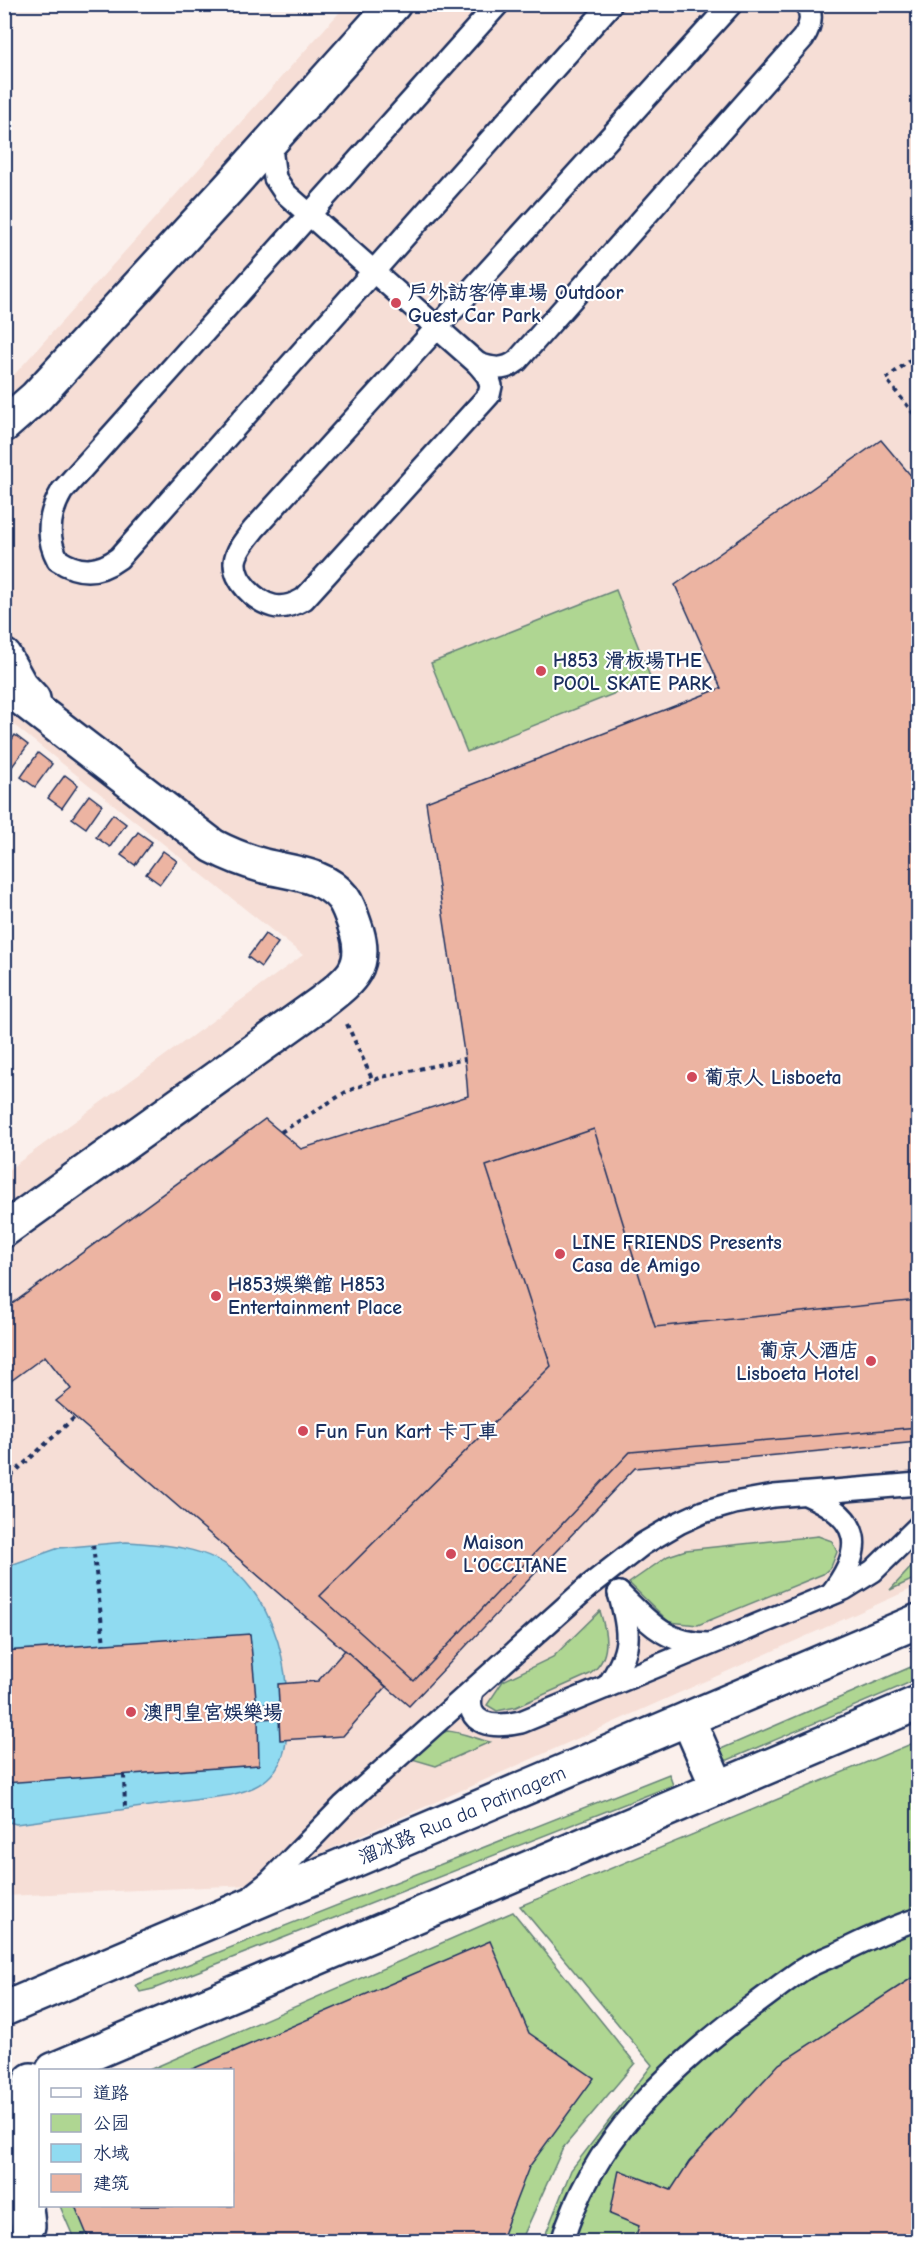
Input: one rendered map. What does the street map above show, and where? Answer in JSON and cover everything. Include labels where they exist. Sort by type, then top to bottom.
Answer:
[{"type":"street","points":[[4,425],[36,397],[228,189],[394,4]]},
{"type":"street","points":[[4,446],[36,397]]},
{"type":"street","points":[[4,656],[20,685],[56,725]]},
{"type":"street","points":[[4,685],[213,846],[236,857],[307,875],[329,885],[343,898],[351,914],[360,945],[358,964],[352,977],[333,993],[4,1230]]},
{"type":"street","name":"溜冰路 Rua da Patinagem","points":[[4,2009],[918,1621]]},
{"type":"street","points":[[56,2069],[918,1703]]},
{"type":"street","points":[[688,1719],[718,1788]]},
{"type":"street","points":[[32,2234],[22,2168],[21,2125],[23,2083],[39,2076]]},
{"type":"street","points":[[4,2188],[32,2234]]},
{"type":"lane","points":[[498,4],[62,491],[53,505],[50,516],[51,543],[58,560],[81,571],[108,566],[119,558],[610,4]]},
{"type":"lane","points":[[270,141],[275,178],[285,193],[436,328],[478,364],[488,376],[491,386],[489,395],[304,599],[292,606],[273,606],[250,593],[237,574],[235,560],[240,547],[254,529],[436,328],[731,4]]},
{"type":"lane","points":[[478,364],[501,369],[510,367],[517,361],[802,38],[808,30],[811,17],[806,4]]},
{"type":"lane","points":[[228,189],[246,184],[257,184],[285,193]]},
{"type":"lane","points":[[226,1915],[269,1882],[343,1806],[615,1565],[642,1544],[703,1512],[734,1503],[774,1496],[918,1484]]},
{"type":"lane","points":[[808,1494],[837,1510],[846,1519],[852,1532],[854,1544],[851,1560],[844,1578],[831,1595]]},
{"type":"lane","points":[[472,1691],[469,1702],[472,1714],[480,1721],[504,1726],[521,1722],[831,1595],[873,1571],[918,1527]]},
{"type":"lane","points":[[607,1687],[625,1658],[628,1641],[628,1628],[619,1593],[651,1623],[675,1640],[690,1644],[712,1645]]},
{"type":"lane","points":[[562,2241],[572,2209],[601,2154],[643,2102],[677,2068],[734,2021],[802,1970],[888,1930],[918,1919]]},
{"type":"path","points":[[918,354],[886,379],[918,419]]},
{"type":"path","points":[[333,993],[373,1081]]},
{"type":"path","points":[[280,1132],[346,1092],[382,1077],[465,1059]]},
{"type":"path","points":[[4,1482],[75,1417]]},
{"type":"path","points":[[93,1545],[104,1644]]},
{"type":"path","points":[[124,1775],[125,1809]]},
{"type":"shaded area","points":[[346,5],[918,5],[918,1586],[250,1885],[5,1896],[4,1173],[303,955],[5,718],[5,385]]},
{"type":"green space","name":"H853 滑板場THE POOL SKATE PARK","points":[[616,590],[651,679],[467,752],[431,663]]},
{"type":"green space","points":[[818,1536],[832,1541],[837,1552],[831,1567],[823,1574],[698,1625],[669,1622],[629,1583],[668,1556],[686,1550]]},
{"type":"green space","points":[[918,1560],[918,1577],[890,1590],[916,1562]]},
{"type":"green space","points":[[600,1611],[606,1637],[605,1653],[597,1668],[590,1674],[516,1707],[497,1711],[487,1705],[503,1681],[553,1657]]},
{"type":"green space","points":[[918,1664],[918,1679],[728,1760],[722,1760],[714,1752]]},
{"type":"green space","points":[[447,1731],[490,1742],[436,1766],[412,1759],[436,1736]]},
{"type":"green space","points":[[918,1741],[918,2241],[543,2241],[571,2170],[652,2065],[520,1906]]},
{"type":"green space","points":[[669,1774],[673,1785],[153,1989],[140,1992],[136,1985]]},
{"type":"green space","points":[[513,1912],[635,2063],[563,2148],[521,2241],[75,2241],[60,2207],[234,2207],[234,2069],[151,2069]]},
{"type":"water","points":[[126,1542],[170,1546],[214,1558],[238,1574],[251,1589],[271,1623],[283,1661],[286,1681],[287,1735],[280,1763],[262,1783],[231,1795],[16,1824],[5,1821],[5,1567],[59,1548]]},
{"type":"building","name":"葡京人 Lisboeta","points":[[881,440],[918,484],[918,1442],[635,1468],[409,1706],[56,1401],[71,1389],[45,1356],[4,1386],[4,1310],[265,1119],[301,1149],[468,1096],[465,1059],[426,802],[721,688],[675,585]]},
{"type":"building","points":[[15,735],[28,745],[11,768],[4,763],[4,750]]},
{"type":"building","points":[[38,753],[52,764],[35,787],[21,777]]},
{"type":"building","points":[[65,775],[78,785],[62,808],[48,798]]},
{"type":"building","points":[[89,795],[102,805],[86,828],[72,818]]},
{"type":"building","points":[[113,814],[126,824],[110,847],[96,837]]},
{"type":"building","points":[[138,832],[152,842],[135,865],[121,855]]},
{"type":"building","points":[[163,851],[177,861],[160,884],[146,874]]},
{"type":"building","points":[[265,934],[278,943],[261,967],[248,957]]},
{"type":"building","points":[[594,1129],[655,1327],[918,1300],[918,1427],[630,1452],[414,1681],[320,1596],[551,1366],[486,1166]]},
{"type":"building","name":"澳門皇宮娛樂場","points":[[250,1634],[258,1719],[259,1765],[4,1783],[4,1651]]},
{"type":"building","points":[[345,1650],[386,1687],[343,1736],[280,1740],[279,1718],[258,1719],[257,1705],[279,1703],[278,1684],[318,1681]]},
{"type":"building","points":[[490,1941],[529,2033],[594,2078],[529,2167],[500,2242],[90,2242],[75,2207],[234,2207],[234,2069],[192,2069]]},
{"type":"building","points":[[918,1974],[918,2242],[634,2242],[639,2226],[610,2214],[619,2170],[671,2190],[689,2162],[779,2064]]},
{"type":"place","name":"戶外訪客停車場 Outdoor Guest Car Park","points":[[396,303]]},
{"type":"place","name":"H853 滑板場THE POOL SKATE PARK","points":[[541,671]]},
{"type":"place","name":"葡京人 Lisboeta","points":[[692,1077]]},
{"type":"place","name":"LINE FRIENDS Presents Casa de Amigo","points":[[560,1254]]},
{"type":"place","name":"H853娛樂館 H853 Entertainment Place","points":[[216,1296]]},
{"type":"place","name":"葡京人酒店 Lisboeta Hotel","points":[[871,1361]]},
{"type":"place","name":"Fun Fun Kart 卡丁車","points":[[303,1431]]},
{"type":"place","name":"Maison L’OCCITANE","points":[[451,1554]]},
{"type":"place","name":"澳門皇宮娛樂場","points":[[131,1712]]}]
